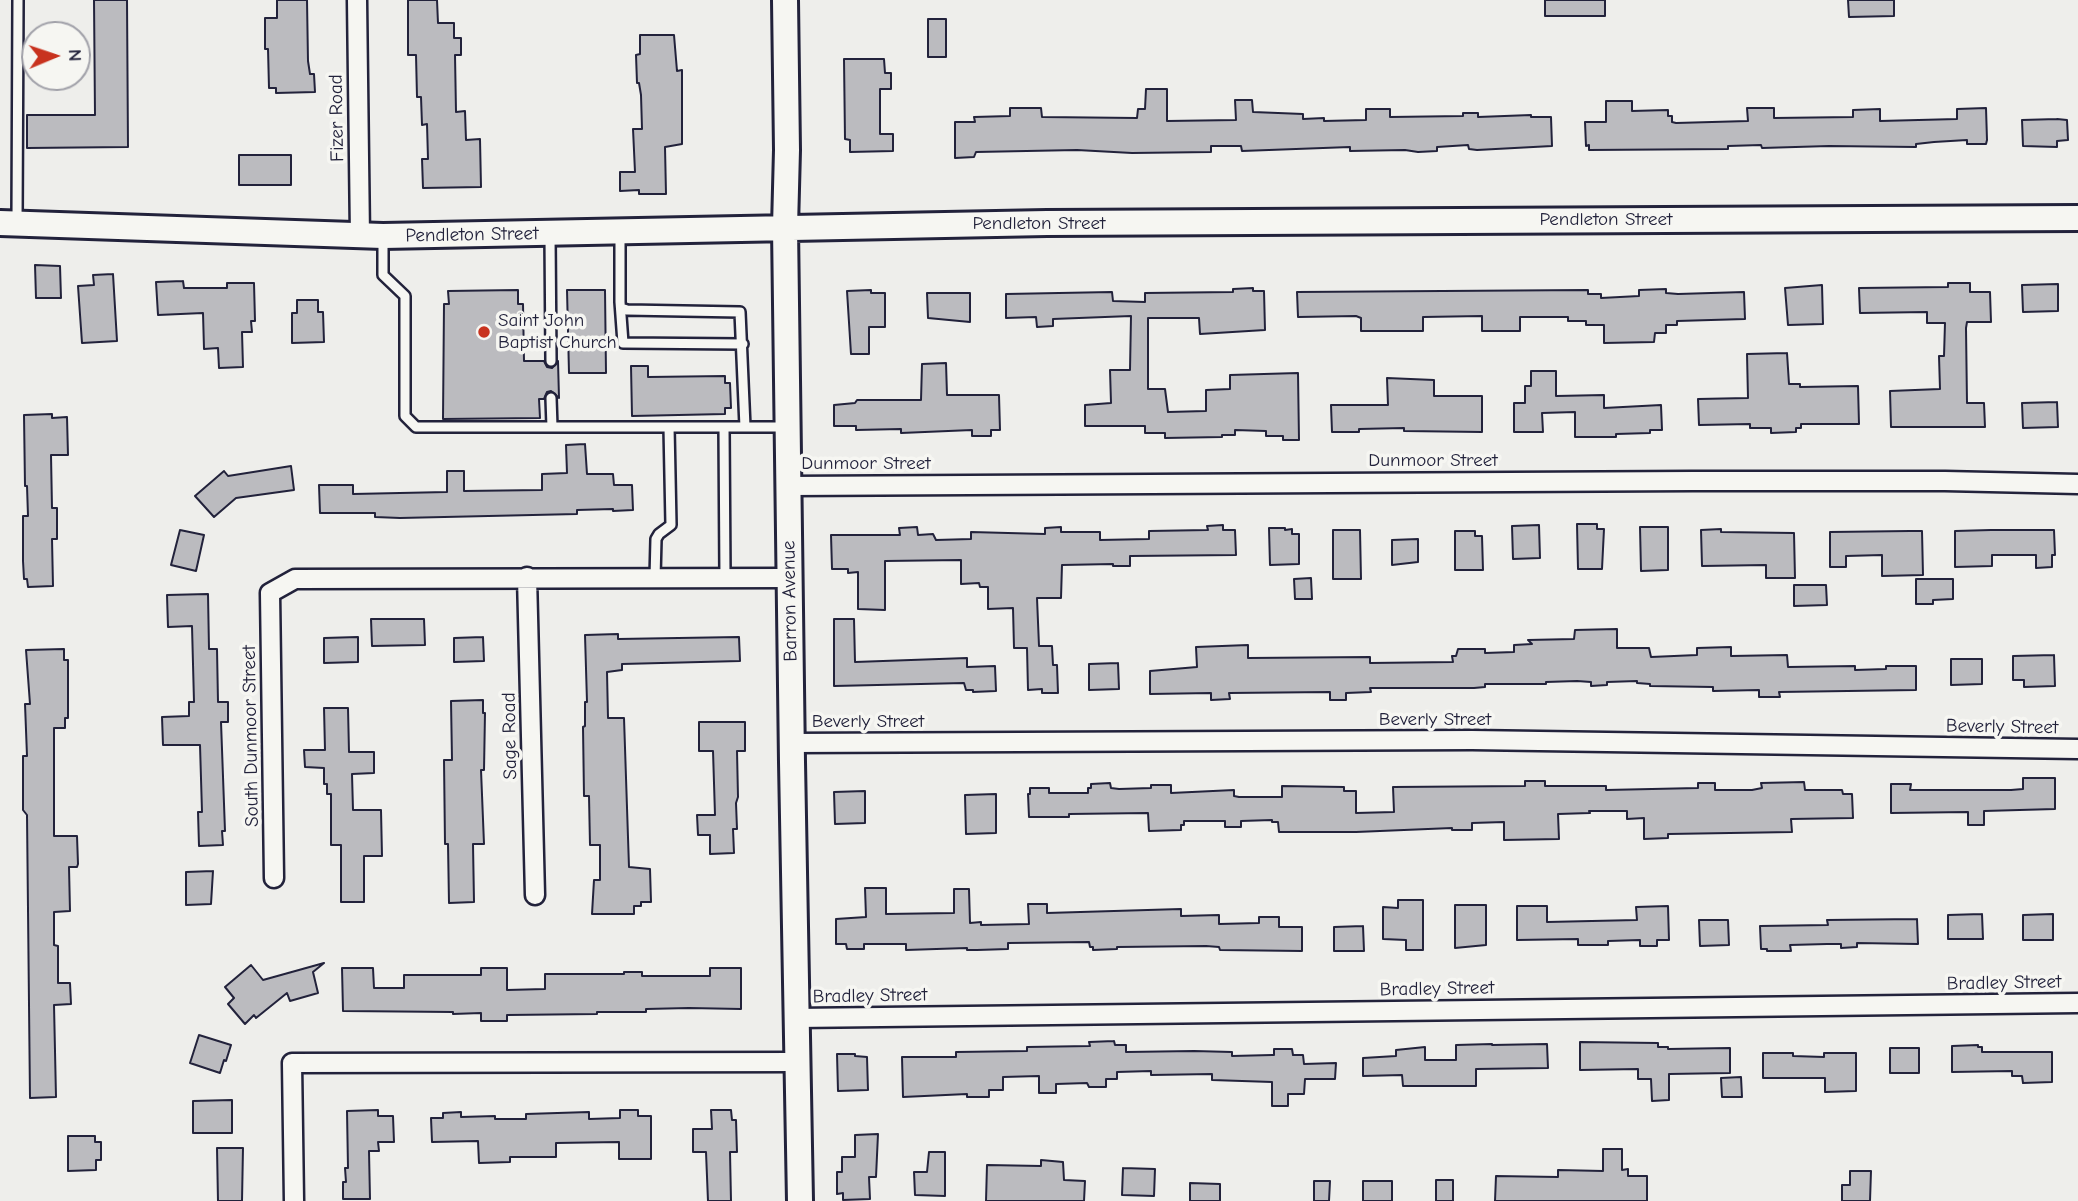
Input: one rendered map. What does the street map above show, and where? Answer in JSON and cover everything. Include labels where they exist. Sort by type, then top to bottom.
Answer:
[{"type":"main road","name":"Barron Avenue","points":[[785,0],[788,150],[785,227],[800,1201]]},
{"type":"main road","name":"Pendleton Street","points":[[8,223],[371,236],[1047,223],[2078,218]]},
{"type":"street","name":"Fizer Road","points":[[357,0],[371,236]]},
{"type":"street","name":"Dunmoor Street","points":[[789,486],[1679,481],[2078,484]]},
{"type":"street","points":[[527,577],[790,578]]},
{"type":"street","name":"South Dunmoor Street","points":[[274,878],[270,593],[295,579],[527,577]]},
{"type":"street","name":"Sage Road","points":[[527,577],[535,895]]},
{"type":"street","name":"Beverly Street","points":[[792,743],[1472,740],[2078,749]]},
{"type":"street","name":"Bradley Street","points":[[796,1017],[2078,1003]]},
{"type":"street","points":[[294,1201],[292,1063],[797,1062]]},
{"type":"lane","points":[[8,223],[18,0]]},
{"type":"lane","points":[[620,232],[621,340],[627,344],[743,344]]},
{"type":"lane","points":[[550,234],[551,361]]},
{"type":"lane","points":[[371,236],[383,275],[405,296],[405,416],[416,427],[788,427]]},
{"type":"lane","points":[[621,308],[737,312],[742,315],[745,427]]},
{"type":"lane","points":[[551,398],[552,427]]},
{"type":"lane","points":[[655,578],[656,539],[671,525],[668,427]]},
{"type":"lane","points":[[724,427],[726,578]]},
{"type":"building","points":[[94,0],[127,0],[128,147],[27,148],[27,115],[95,115]]},
{"type":"building","points":[[277,0],[307,0],[308,61],[310,74],[314,74],[315,92],[276,93],[276,88],[269,88],[265,18],[277,18]]},
{"type":"building","points":[[408,0],[437,0],[438,23],[454,23],[454,38],[461,38],[461,55],[455,55],[456,112],[465,111],[466,140],[480,139],[481,187],[423,188],[422,159],[428,159],[427,124],[422,125],[421,97],[417,97],[416,55],[408,55]]},
{"type":"building","points":[[1545,0],[1605,0],[1605,16],[1545,16]]},
{"type":"building","points":[[1848,0],[1894,0],[1894,16],[1849,17]]},
{"type":"building","points":[[928,19],[946,19],[946,57],[928,57]]},
{"type":"building","points":[[640,35],[674,35],[677,71],[682,70],[682,144],[665,147],[666,194],[639,194],[639,190],[620,191],[620,172],[635,172],[633,129],[642,129],[636,55],[640,54]]},
{"type":"building","points":[[844,59],[884,59],[885,73],[891,73],[891,89],[880,89],[880,134],[893,134],[893,151],[850,152],[850,140],[845,139]]},
{"type":"building","points":[[1146,89],[1167,89],[1167,121],[1236,120],[1235,100],[1252,100],[1253,112],[1303,114],[1303,119],[1324,118],[1324,121],[1366,120],[1366,109],[1390,109],[1390,117],[1463,116],[1463,113],[1478,113],[1478,117],[1531,115],[1551,117],[1552,146],[1477,150],[1469,149],[1468,145],[1437,147],[1437,151],[1418,152],[1350,151],[1350,147],[1242,151],[1241,146],[1211,146],[1211,152],[976,152],[974,157],[955,158],[955,122],[975,122],[974,117],[1010,116],[1010,108],[1041,108],[1042,117],[1137,118],[1138,109],[1145,109]]},
{"type":"building","points":[[1606,101],[1632,101],[1632,111],[1668,110],[1668,116],[1672,116],[1672,122],[1676,123],[1748,121],[1747,108],[1774,108],[1774,118],[1853,117],[1853,110],[1880,109],[1880,121],[1957,119],[1957,109],[1986,108],[1987,140],[1986,144],[1967,144],[1967,140],[1916,144],[1916,147],[1762,148],[1761,145],[1728,146],[1728,149],[1589,150],[1589,145],[1586,146],[1585,122],[1606,122]]},
{"type":"building","points":[[2022,120],[2067,120],[2068,140],[2057,141],[2057,147],[2023,146]]},
{"type":"building","points":[[239,155],[291,155],[291,185],[239,185]]},
{"type":"building","points":[[35,265],[60,266],[61,298],[36,298]]},
{"type":"building","points":[[113,274],[117,341],[82,343],[78,286],[94,285],[93,275]]},
{"type":"building","points":[[183,281],[184,288],[227,288],[227,283],[254,283],[255,321],[251,321],[252,332],[242,332],[243,367],[219,368],[218,348],[204,349],[203,313],[158,315],[156,282]]},
{"type":"building","points":[[1948,283],[1970,283],[1970,292],[1990,292],[1991,322],[1967,322],[1966,328],[1967,403],[1984,403],[1985,427],[1891,427],[1890,391],[1940,389],[1939,356],[1944,356],[1945,323],[1927,323],[1927,312],[1860,313],[1859,288],[1948,287]]},
{"type":"building","points":[[2058,284],[2058,311],[2023,312],[2022,285]]},
{"type":"building","points":[[1822,285],[1823,324],[1788,325],[1785,288]]},
{"type":"building","points":[[1253,288],[1253,291],[1264,291],[1265,330],[1200,334],[1199,318],[1148,318],[1148,389],[1165,389],[1168,412],[1206,411],[1206,390],[1230,389],[1230,375],[1298,373],[1299,440],[1266,436],[1266,431],[1235,430],[1235,435],[1222,437],[1165,438],[1165,433],[1145,433],[1145,426],[1085,426],[1085,405],[1111,403],[1110,370],[1130,370],[1131,316],[1053,319],[1053,326],[1037,327],[1036,317],[1006,318],[1006,294],[1112,292],[1113,301],[1145,302],[1145,293],[1233,292],[1233,289]]},
{"type":"building","points":[[1666,289],[1666,293],[1678,294],[1744,292],[1745,319],[1677,321],[1677,325],[1666,325],[1666,333],[1655,333],[1654,342],[1604,343],[1604,325],[1568,321],[1568,317],[1520,317],[1520,331],[1482,331],[1482,316],[1423,317],[1423,331],[1361,331],[1361,318],[1356,316],[1298,317],[1297,292],[1588,290],[1588,294],[1601,294],[1601,298],[1639,296],[1639,290]]},
{"type":"building","points":[[518,290],[518,304],[523,304],[524,361],[544,361],[547,367],[552,368],[558,361],[559,398],[551,391],[547,392],[544,399],[539,399],[540,418],[443,419],[444,304],[449,304],[448,291]]},
{"type":"building","points":[[567,290],[605,290],[606,373],[569,373]]},
{"type":"building","points":[[871,290],[871,293],[885,293],[885,327],[869,327],[869,354],[851,354],[847,291]]},
{"type":"building","points":[[927,293],[970,293],[970,322],[928,318]]},
{"type":"building","points":[[297,300],[318,300],[318,312],[323,312],[324,342],[292,343],[292,313],[297,313]]},
{"type":"building","points":[[1787,353],[1789,384],[1800,384],[1800,387],[1858,386],[1859,424],[1801,424],[1801,428],[1796,428],[1796,432],[1771,433],[1771,428],[1750,428],[1750,424],[1699,425],[1698,399],[1748,398],[1747,354]]},
{"type":"building","points":[[946,363],[947,395],[999,395],[1000,430],[991,430],[991,436],[972,436],[972,430],[901,433],[901,429],[856,430],[856,426],[834,426],[834,405],[855,403],[857,400],[921,400],[922,364]]},
{"type":"building","points":[[631,366],[648,366],[648,377],[725,376],[725,383],[730,383],[731,408],[725,408],[725,414],[632,416]]},
{"type":"building","points":[[1531,371],[1556,371],[1556,396],[1604,395],[1604,408],[1661,405],[1662,430],[1616,434],[1616,437],[1575,437],[1575,412],[1542,413],[1543,432],[1514,432],[1514,403],[1525,403],[1525,386],[1531,386]]},
{"type":"building","points":[[1387,378],[1434,380],[1434,396],[1482,396],[1482,432],[1404,431],[1404,428],[1332,432],[1331,405],[1388,405]]},
{"type":"building","points":[[2057,402],[2058,427],[2023,428],[2022,403]]},
{"type":"building","points":[[52,414],[52,418],[67,417],[68,455],[51,455],[52,508],[57,508],[57,539],[52,539],[53,586],[28,587],[27,579],[24,579],[23,561],[23,516],[28,516],[24,415]]},
{"type":"building","points":[[585,444],[587,474],[613,474],[614,485],[632,485],[633,510],[400,518],[375,517],[375,513],[320,513],[319,485],[353,485],[353,494],[447,492],[447,471],[464,471],[464,491],[542,490],[542,474],[567,473],[566,445]]},
{"type":"building","points":[[291,466],[294,490],[236,498],[214,517],[195,496],[224,471],[228,476]]},
{"type":"building","points":[[1577,524],[1597,524],[1597,529],[1604,529],[1602,569],[1578,569]]},
{"type":"building","points":[[1223,525],[1223,530],[1235,530],[1236,555],[1130,556],[1130,566],[1062,565],[1061,598],[1037,598],[1039,646],[1052,646],[1053,665],[1057,665],[1058,693],[1042,693],[1042,689],[1028,690],[1027,648],[1014,648],[1013,608],[988,609],[988,587],[980,587],[979,583],[961,584],[961,560],[885,561],[885,610],[858,609],[858,572],[848,573],[848,569],[832,569],[831,535],[900,535],[899,528],[917,527],[918,535],[933,534],[936,540],[971,539],[971,532],[1045,534],[1045,528],[1061,527],[1061,532],[1100,532],[1100,540],[1149,539],[1149,531],[1208,530],[1207,526]]},
{"type":"building","points":[[1539,525],[1540,558],[1513,559],[1512,526]]},
{"type":"building","points":[[1640,527],[1668,527],[1668,570],[1641,571]]},
{"type":"building","points":[[1269,528],[1292,529],[1292,534],[1299,534],[1299,564],[1270,565]]},
{"type":"building","points":[[1721,529],[1721,532],[1794,533],[1795,578],[1766,578],[1766,565],[1702,566],[1701,530]]},
{"type":"building","points":[[180,530],[204,535],[196,571],[171,565]]},
{"type":"building","points":[[1333,530],[1360,530],[1361,579],[1333,579]]},
{"type":"building","points":[[2054,530],[2055,555],[2052,555],[2052,567],[2036,568],[2036,555],[1992,555],[1992,566],[1955,567],[1955,531]]},
{"type":"building","points":[[1455,531],[1475,531],[1475,536],[1482,536],[1483,570],[1455,570]]},
{"type":"building","points":[[1922,531],[1923,575],[1882,576],[1882,555],[1846,556],[1846,567],[1830,567],[1830,532]]},
{"type":"building","points":[[1418,539],[1418,562],[1392,565],[1392,540]]},
{"type":"building","points":[[1311,578],[1312,599],[1295,599],[1294,579]]},
{"type":"building","points":[[1916,579],[1953,579],[1953,599],[1933,600],[1933,604],[1916,604]]},
{"type":"building","points":[[1794,585],[1826,585],[1827,605],[1794,606]]},
{"type":"building","points":[[208,594],[209,649],[217,649],[218,702],[228,702],[228,722],[221,722],[225,831],[222,831],[223,845],[199,846],[198,812],[202,812],[200,745],[163,745],[162,717],[189,716],[189,702],[194,702],[192,626],[168,627],[167,595]]},
{"type":"building","points":[[371,619],[424,619],[425,645],[372,646]]},
{"type":"building","points":[[834,619],[854,619],[855,662],[967,658],[967,667],[995,666],[996,691],[973,692],[966,690],[964,683],[834,686]]},
{"type":"building","points":[[1617,629],[1617,648],[1649,648],[1651,657],[1697,655],[1697,648],[1731,647],[1731,656],[1787,655],[1788,667],[1855,666],[1855,670],[1916,666],[1916,690],[1779,692],[1780,697],[1759,697],[1759,690],[1713,691],[1713,687],[1650,686],[1637,681],[1607,682],[1607,685],[1591,686],[1591,682],[1577,681],[1485,684],[1485,687],[1474,688],[1370,688],[1371,692],[1346,693],[1346,700],[1330,700],[1330,692],[1229,693],[1230,699],[1211,700],[1211,693],[1150,694],[1150,671],[1197,667],[1196,647],[1248,645],[1248,658],[1370,657],[1370,663],[1453,662],[1452,656],[1456,656],[1458,649],[1485,649],[1485,653],[1514,652],[1514,645],[1532,644],[1528,640],[1574,639],[1575,630]]},
{"type":"building","points":[[618,634],[618,639],[739,637],[740,661],[622,664],[622,670],[607,672],[608,718],[624,718],[629,867],[650,869],[651,902],[641,902],[641,906],[634,906],[634,914],[592,914],[594,880],[600,880],[600,845],[590,845],[589,796],[584,796],[583,727],[587,702],[585,635]]},
{"type":"building","points":[[358,637],[358,662],[324,663],[324,638]]},
{"type":"building","points":[[483,637],[484,661],[454,662],[454,638]]},
{"type":"building","points":[[64,649],[64,660],[68,660],[68,718],[65,718],[65,728],[54,728],[54,836],[77,836],[78,864],[77,867],[69,867],[70,911],[54,912],[54,945],[58,946],[58,983],[70,983],[71,1004],[54,1005],[56,1097],[30,1098],[27,815],[23,810],[23,756],[27,756],[25,704],[30,704],[26,650]]},
{"type":"building","points":[[2054,655],[2055,686],[2024,687],[2024,680],[2013,680],[2013,656]]},
{"type":"building","points":[[1951,659],[1982,659],[1982,684],[1951,685]]},
{"type":"building","points":[[1118,663],[1119,689],[1089,690],[1089,664]]},
{"type":"building","points":[[483,700],[484,770],[481,770],[484,844],[473,844],[474,902],[449,903],[444,760],[452,760],[451,701]]},
{"type":"building","points":[[324,708],[348,708],[349,752],[374,752],[374,773],[352,774],[353,810],[381,810],[382,856],[364,856],[364,902],[341,902],[341,845],[331,845],[331,794],[327,794],[327,784],[324,784],[324,768],[305,767],[304,750],[325,750]]},
{"type":"building","points":[[699,722],[745,722],[745,751],[737,751],[738,797],[737,829],[733,829],[734,853],[710,854],[710,835],[698,835],[697,815],[715,815],[713,751],[699,751]]},
{"type":"building","points":[[2023,778],[2055,778],[2055,809],[1984,811],[1984,825],[1968,825],[1968,812],[1891,813],[1891,784],[1911,784],[1910,790],[2011,790],[2023,789]]},
{"type":"building","points":[[1525,781],[1545,781],[1545,786],[1606,786],[1606,790],[1698,788],[1698,783],[1715,783],[1715,790],[1752,790],[1762,788],[1761,783],[1804,782],[1805,790],[1842,790],[1843,794],[1852,794],[1853,818],[1791,819],[1792,832],[1668,834],[1668,838],[1644,839],[1644,818],[1627,819],[1627,811],[1589,811],[1590,813],[1558,814],[1559,839],[1504,840],[1504,822],[1472,823],[1472,830],[1452,828],[1279,832],[1278,822],[1272,820],[1241,821],[1241,827],[1225,827],[1225,821],[1184,821],[1181,830],[1149,831],[1148,813],[1029,817],[1030,788],[1049,788],[1049,793],[1088,793],[1091,784],[1110,783],[1111,788],[1119,789],[1171,785],[1171,793],[1234,790],[1234,796],[1239,797],[1282,797],[1282,786],[1344,787],[1344,791],[1356,791],[1356,813],[1394,812],[1393,787],[1525,786]]},
{"type":"building","points":[[865,791],[865,823],[835,824],[834,792]]},
{"type":"building","points":[[996,794],[996,833],[966,834],[965,795]]},
{"type":"building","points":[[213,871],[211,904],[186,905],[186,872]]},
{"type":"building","points":[[865,888],[886,888],[886,914],[954,913],[954,889],[969,889],[970,923],[981,922],[981,925],[1029,924],[1028,904],[1047,904],[1047,913],[1181,909],[1181,916],[1219,915],[1219,924],[1259,923],[1259,917],[1279,917],[1279,927],[1302,927],[1302,951],[1220,950],[1219,947],[1206,946],[1117,947],[1093,950],[1089,942],[1008,943],[1008,949],[977,950],[906,950],[906,944],[864,944],[864,949],[847,949],[846,944],[836,944],[836,919],[866,917]]},
{"type":"building","points":[[1398,900],[1423,900],[1423,950],[1406,950],[1406,940],[1383,939],[1383,907],[1398,908]]},
{"type":"building","points":[[1455,905],[1486,905],[1486,945],[1455,948]]},
{"type":"building","points":[[1517,906],[1547,906],[1547,922],[1637,920],[1636,907],[1668,906],[1669,940],[1657,940],[1657,946],[1640,946],[1640,940],[1608,941],[1608,945],[1578,945],[1578,939],[1517,940]]},
{"type":"building","points":[[1982,914],[1983,939],[1948,939],[1948,915]]},
{"type":"building","points":[[2053,914],[2053,940],[2023,940],[2023,915]]},
{"type":"building","points":[[1917,919],[1918,944],[1857,943],[1857,947],[1841,948],[1841,944],[1790,945],[1791,951],[1761,949],[1760,926],[1828,925],[1827,920]]},
{"type":"building","points":[[1699,920],[1728,920],[1729,945],[1700,946]]},
{"type":"building","points":[[1363,926],[1364,951],[1334,951],[1334,927]]},
{"type":"building","points":[[324,963],[313,972],[318,993],[290,1001],[287,993],[245,1024],[228,1004],[234,998],[225,987],[251,965],[263,980]]},
{"type":"building","points":[[342,968],[373,968],[374,988],[404,988],[404,975],[481,975],[481,968],[507,968],[507,990],[545,989],[545,974],[642,972],[642,976],[710,976],[710,968],[741,968],[741,1009],[646,1009],[646,1012],[507,1015],[507,1021],[481,1021],[481,1013],[343,1011]]},
{"type":"building","points":[[199,1035],[231,1045],[220,1073],[190,1063]]},
{"type":"building","points":[[1114,1041],[1115,1045],[1126,1045],[1126,1052],[1232,1052],[1232,1056],[1274,1055],[1274,1049],[1292,1049],[1293,1055],[1303,1055],[1304,1064],[1336,1063],[1335,1079],[1305,1079],[1304,1094],[1288,1094],[1288,1106],[1272,1106],[1272,1082],[1212,1080],[1212,1074],[1151,1075],[1151,1071],[1117,1072],[1117,1079],[1106,1079],[1106,1087],[1089,1087],[1087,1083],[1056,1084],[1056,1093],[1039,1093],[1039,1076],[1003,1077],[1003,1090],[989,1090],[989,1097],[967,1097],[967,1094],[903,1097],[902,1057],[956,1057],[956,1052],[1027,1051],[1027,1047],[1090,1046],[1089,1042]]},
{"type":"building","points":[[1580,1042],[1658,1043],[1658,1047],[1668,1049],[1730,1048],[1730,1073],[1669,1074],[1669,1100],[1652,1101],[1651,1079],[1638,1079],[1638,1069],[1580,1070]]},
{"type":"building","points":[[1547,1044],[1548,1068],[1476,1069],[1476,1086],[1403,1086],[1402,1075],[1363,1076],[1363,1058],[1396,1056],[1396,1050],[1425,1047],[1425,1060],[1456,1060],[1456,1045]]},
{"type":"building","points":[[1952,1046],[1982,1047],[1982,1052],[2052,1052],[2052,1082],[2023,1083],[2022,1076],[2012,1076],[2012,1071],[1952,1072]]},
{"type":"building","points":[[1890,1048],[1919,1048],[1919,1073],[1890,1073]]},
{"type":"building","points":[[1763,1053],[1824,1057],[1824,1053],[1856,1053],[1856,1091],[1825,1092],[1825,1078],[1763,1078]]},
{"type":"building","points":[[837,1054],[867,1057],[868,1090],[838,1091]]},
{"type":"building","points":[[1741,1077],[1742,1097],[1722,1097],[1721,1078]]},
{"type":"building","points":[[232,1100],[232,1133],[193,1133],[193,1101]]},
{"type":"building","points":[[378,1110],[378,1116],[393,1116],[394,1142],[378,1142],[379,1151],[369,1151],[370,1199],[343,1199],[345,1168],[348,1168],[347,1111]]},
{"type":"building","points":[[620,1110],[638,1110],[638,1116],[651,1116],[651,1159],[619,1159],[619,1142],[556,1143],[556,1157],[510,1157],[510,1162],[479,1163],[478,1141],[432,1142],[431,1118],[443,1118],[443,1113],[461,1112],[461,1117],[526,1119],[526,1114],[589,1112],[589,1119],[620,1118]]},
{"type":"building","points":[[711,1110],[731,1110],[732,1120],[736,1120],[737,1152],[730,1152],[731,1201],[708,1201],[706,1152],[693,1152],[693,1129],[712,1129]]},
{"type":"building","points":[[878,1134],[876,1177],[869,1177],[870,1199],[843,1200],[843,1193],[837,1194],[837,1172],[842,1172],[842,1157],[855,1157],[855,1135]]},
{"type":"building","points":[[68,1136],[95,1136],[95,1142],[101,1142],[101,1160],[96,1160],[96,1170],[68,1171]]},
{"type":"building","points":[[217,1148],[243,1148],[242,1201],[218,1201]]},
{"type":"building","points":[[1603,1149],[1622,1149],[1622,1170],[1628,1169],[1628,1176],[1647,1176],[1647,1201],[1495,1201],[1496,1176],[1558,1177],[1558,1170],[1603,1171]]},
{"type":"building","points":[[929,1152],[945,1152],[945,1196],[915,1195],[914,1172],[927,1172]]},
{"type":"building","points":[[1041,1160],[1063,1162],[1064,1180],[1085,1181],[1084,1201],[986,1201],[987,1165],[1041,1166]]},
{"type":"building","points":[[1123,1168],[1155,1169],[1154,1196],[1122,1195]]},
{"type":"building","points":[[1850,1171],[1871,1171],[1870,1201],[1842,1201],[1842,1185],[1850,1185]]},
{"type":"building","points":[[1436,1180],[1453,1180],[1453,1201],[1436,1201]]},
{"type":"building","points":[[1314,1181],[1330,1181],[1329,1201],[1314,1201]]},
{"type":"building","points":[[1363,1181],[1392,1181],[1392,1201],[1363,1201]]},
{"type":"building","points":[[1190,1183],[1220,1184],[1220,1201],[1190,1201]]},
{"type":"place","name":"Saint John Baptist Church","points":[[484,332]]}]
